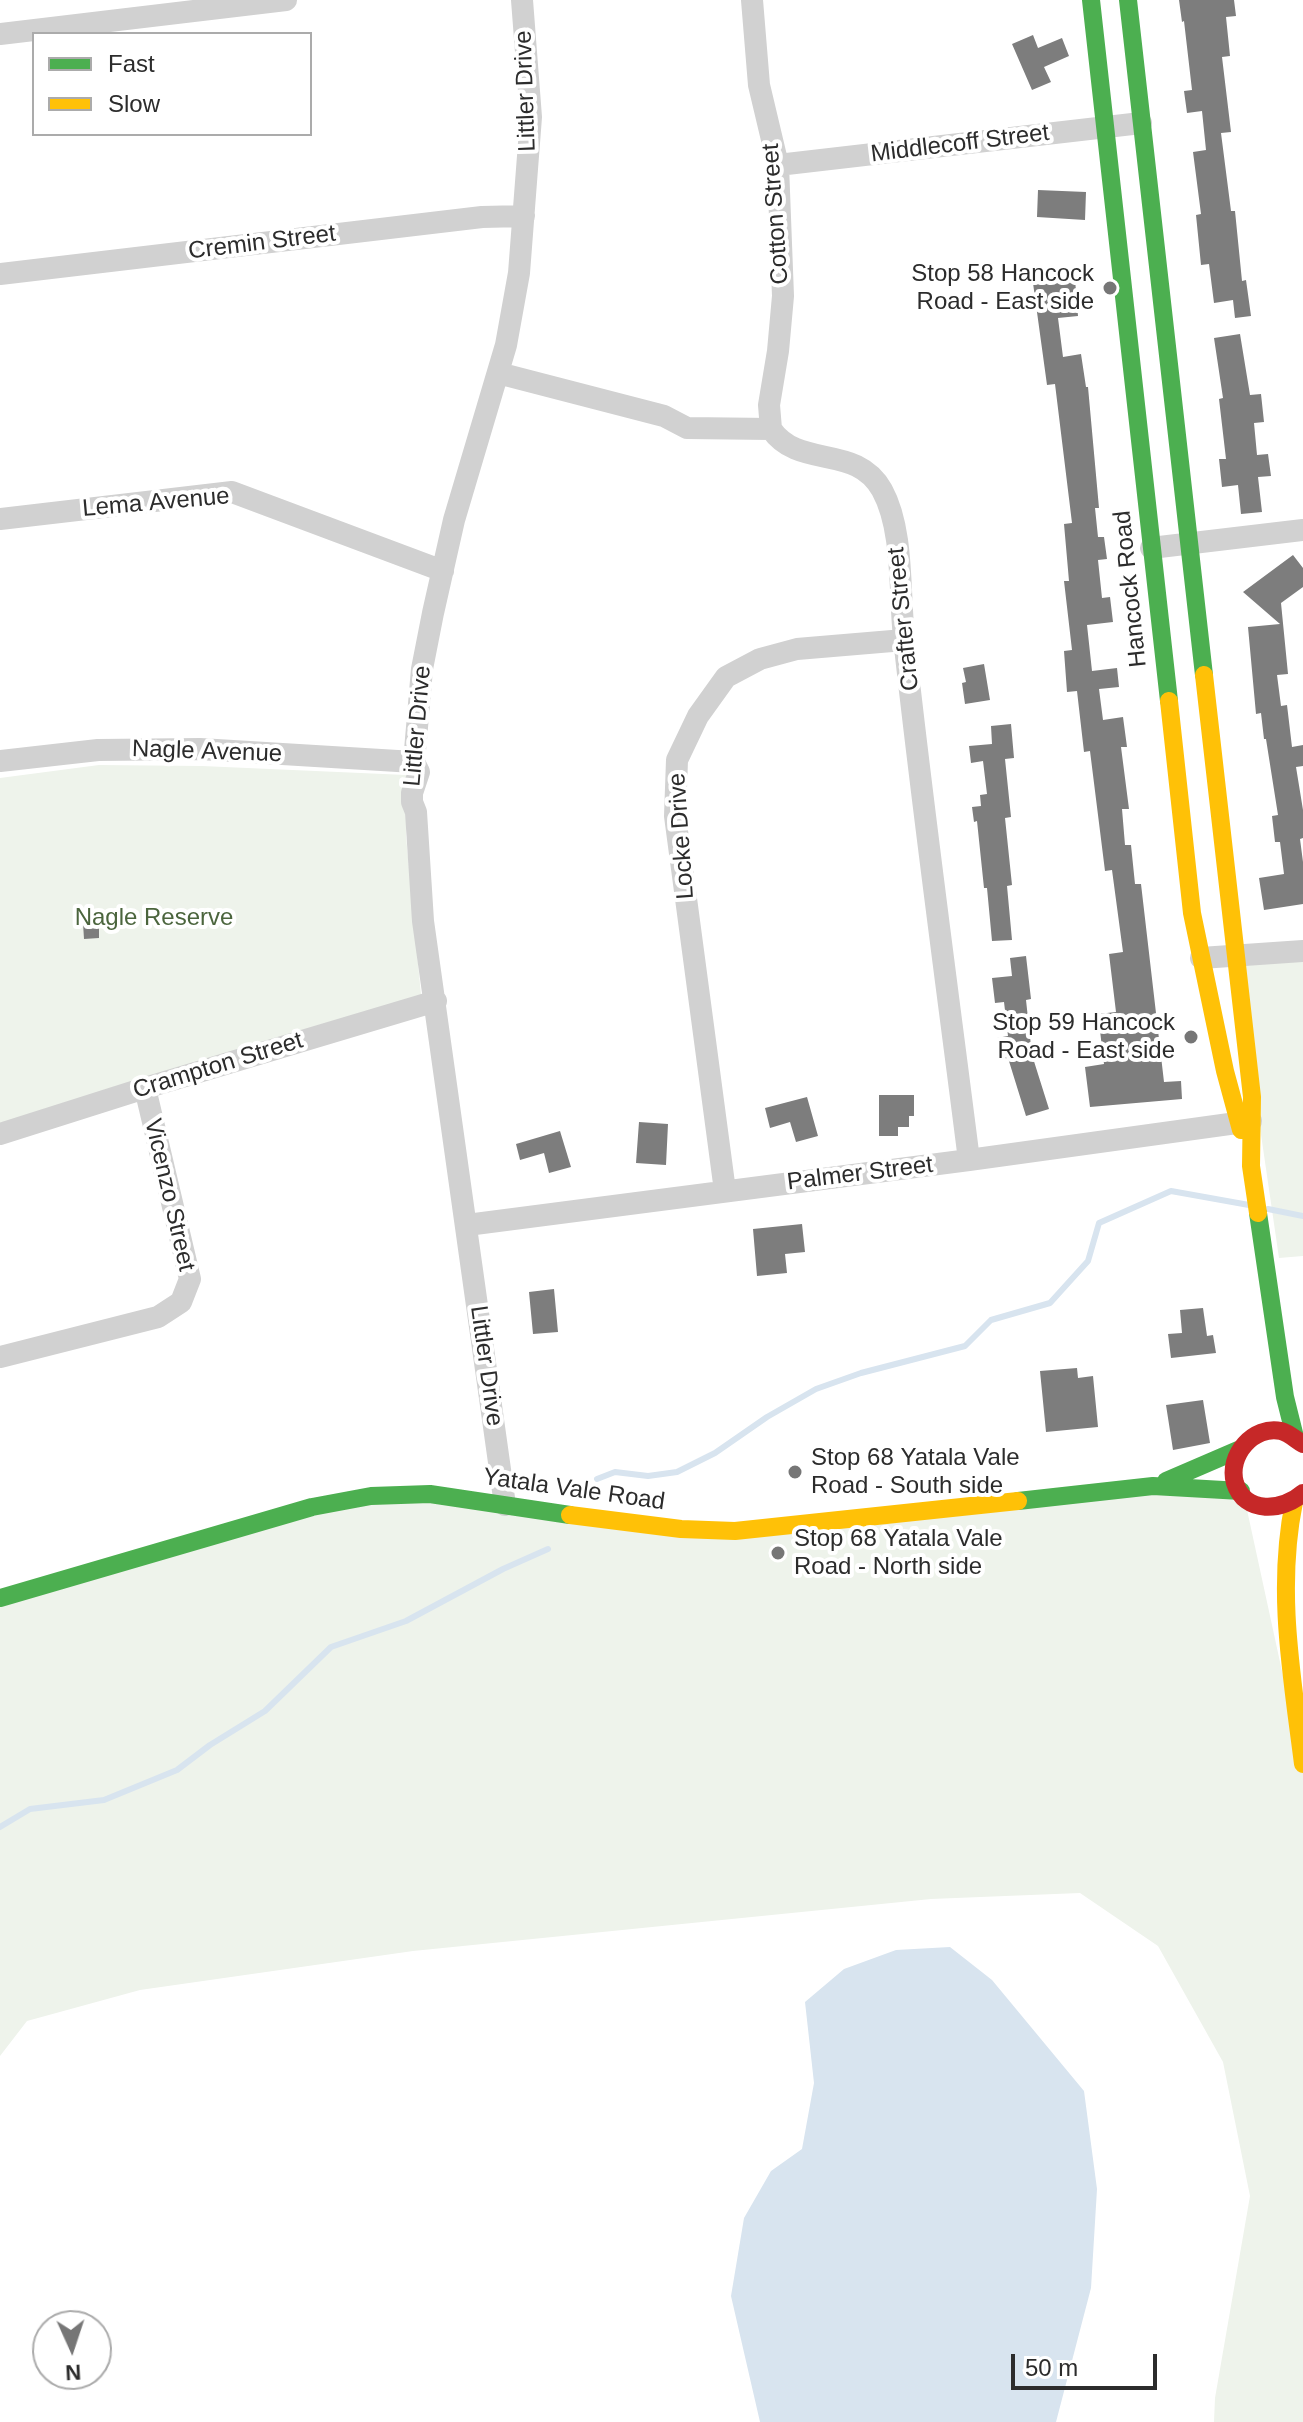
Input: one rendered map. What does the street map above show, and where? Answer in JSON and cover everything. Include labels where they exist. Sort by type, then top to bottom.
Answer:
[{"type":"main road","name":"Hancock Road","points":[[1091,0],[1192,913],[1225,1071],[1246,1121],[1285,1397],[1299,1441]]},
{"type":"main road","name":"Hancock Road","points":[[1128,0],[1252,1097],[1246,1121]]},
{"type":"main road","name":"Hancock Road","points":[[1267,1395],[1264,1325],[1270,1299]]},
{"type":"main road","name":"Yatala Vale Road","points":[[1153,1486],[1238,1450],[1259,1425],[1299,1441]]},
{"type":"main road","points":[[1238,1450],[1234,1474],[1251,1504]]},
{"type":"main road","name":"Yatala Vale Road","points":[[0,1598],[312,1507],[392,1492],[631,1524],[735,1531],[1153,1486],[1277,1508],[1298,1497]]},
{"type":"main road","points":[[1298,1497],[1286,1533],[1283,1585],[1303,1764]]},
{"type":"main road","points":[[1268,1542],[1283,1585]]},
{"type":"street","points":[[0,34],[286,0]]},
{"type":"street","name":"Littler Drive","points":[[505,1505],[423,921],[412,793],[419,772],[414,762],[422,669],[454,520],[506,345],[519,273],[531,117],[522,0]]},
{"type":"street","name":"Cotton Street","points":[[752,0],[759,85],[778,165],[783,296],[769,405],[771,429]]},
{"type":"street","name":"Middlecoff Street","points":[[778,165],[1141,123]]},
{"type":"street","name":"Cremin Street","points":[[0,274],[482,217],[524,216]]},
{"type":"street","points":[[498,373],[664,416],[687,428],[771,429]]},
{"type":"street","name":"Crafter Street","points":[[771,429],[778,440],[800,452],[854,462],[880,486],[894,513],[904,640],[969,1160]]},
{"type":"street","name":"Lema Avenue","points":[[0,519],[232,492],[443,571]]},
{"type":"street","points":[[1151,548],[1303,530]]},
{"type":"street","name":"Locke Drive","points":[[725,1191],[675,816],[677,760],[698,716],[726,677],[760,659],[797,649],[904,640]]},
{"type":"street","name":"Nagle Avenue","points":[[0,761],[98,750],[200,749],[414,762]]},
{"type":"street","points":[[1201,958],[1303,951]]},
{"type":"street","name":"Crampton Street","points":[[0,1134],[436,1001]]},
{"type":"street","name":"Vicenzo Street","points":[[0,1357],[158,1317],[181,1302],[190,1279],[145,1088]]},
{"type":"street","name":"Palmer Street","points":[[467,1225],[1246,1121]]},
{"type":"green space","name":"Nagle Reserve","points":[[99,765],[406,775],[406,836],[421,995],[0,1126],[0,778]]},
{"type":"green space","points":[[1303,951],[1303,1256],[1279,1258],[1235,956]]},
{"type":"green space","points":[[1176,1477],[1244,1496],[1303,1768],[1303,2422],[1214,2422],[1215,2398],[1250,2196],[1223,2062],[1158,1946],[1080,1893],[931,1899],[413,1951],[140,1990],[27,2021],[0,2056],[0,1597],[392,1492],[681,1529]]},
{"type":"shaded area","points":[[950,1947],[992,1980],[1084,2091],[1097,2189],[1091,2288],[1056,2422],[760,2422],[731,2296],[744,2218],[771,2171],[802,2149],[814,2083],[805,2002],[844,1969],[896,1950]]},
{"type":"building","points":[[1179,0],[1234,0],[1236,16],[1226,17],[1230,56],[1222,57],[1231,132],[1221,133],[1231,211],[1235,211],[1242,281],[1246,280],[1251,316],[1235,318],[1233,300],[1214,303],[1209,264],[1201,265],[1196,215],[1201,214],[1193,152],[1206,150],[1202,111],[1187,113],[1184,91],[1192,90]]},
{"type":"building","points":[[1033,35],[1038,48],[1062,38],[1069,56],[1044,67],[1051,82],[1032,90],[1012,44]]},
{"type":"building","points":[[1038,190],[1086,192],[1085,220],[1037,217]]},
{"type":"building","points":[[1075,279],[1078,316],[1058,318],[1063,357],[1081,354],[1088,387],[1099,508],[1095,508],[1098,537],[1104,537],[1107,559],[1098,560],[1102,598],[1110,597],[1113,622],[1087,625],[1092,671],[1117,668],[1119,687],[1099,689],[1103,720],[1123,717],[1127,747],[1121,747],[1129,809],[1122,809],[1125,845],[1131,845],[1135,884],[1141,884],[1164,1082],[1181,1081],[1182,1099],[1090,1107],[1085,1067],[1104,1064],[1098,1014],[1116,1012],[1109,954],[1123,952],[1112,870],[1105,871],[1090,751],[1084,752],[1077,691],[1067,692],[1064,651],[1072,650],[1064,581],[1069,581],[1064,524],[1072,523],[1055,384],[1047,385],[1033,283]]},
{"type":"building","points":[[1240,334],[1250,395],[1261,394],[1264,422],[1254,423],[1257,455],[1268,454],[1271,476],[1258,477],[1262,512],[1241,514],[1238,485],[1222,487],[1219,459],[1226,459],[1219,399],[1223,398],[1214,338]]},
{"type":"building","points":[[1293,555],[1303,568],[1303,587],[1281,603],[1288,674],[1277,675],[1281,706],[1287,705],[1292,747],[1303,745],[1303,766],[1296,767],[1303,810],[1303,838],[1300,839],[1303,904],[1264,910],[1259,878],[1284,874],[1280,842],[1275,842],[1272,816],[1278,815],[1266,739],[1261,713],[1256,714],[1248,627],[1280,624],[1243,592]]},
{"type":"building","points":[[984,664],[990,700],[965,704],[963,668]]},
{"type":"building","points":[[1011,724],[1014,758],[1005,759],[1011,817],[1005,818],[1012,885],[1007,886],[1012,940],[992,941],[977,821],[974,822],[972,807],[981,806],[980,795],[987,794],[983,761],[971,763],[969,746],[992,744],[991,726]]},
{"type":"building","points":[[99,922],[99,938],[84,939],[83,923]]},
{"type":"building","points":[[1026,956],[1031,999],[1026,1000],[1032,1055],[1049,1109],[1026,1116],[1008,1058],[1000,1059],[997,1038],[1008,1036],[1004,1002],[995,1003],[992,978],[1012,976],[1010,958]]},
{"type":"building","points":[[879,1095],[914,1095],[914,1116],[909,1116],[909,1127],[898,1127],[898,1136],[879,1136]]},
{"type":"building","points":[[807,1097],[818,1136],[796,1142],[790,1122],[770,1128],[765,1108]]},
{"type":"building","points":[[639,1122],[668,1124],[666,1165],[636,1163]]},
{"type":"building","points":[[560,1131],[571,1167],[549,1173],[544,1153],[520,1160],[516,1144]]},
{"type":"building","points":[[802,1224],[805,1252],[785,1254],[787,1273],[757,1276],[753,1229]]},
{"type":"building","points":[[554,1289],[558,1332],[533,1334],[529,1292]]},
{"type":"building","points":[[1203,1308],[1207,1336],[1213,1335],[1216,1353],[1171,1358],[1168,1334],[1182,1333],[1180,1310]]},
{"type":"building","points":[[1077,1368],[1078,1378],[1093,1376],[1098,1427],[1046,1432],[1040,1371]]},
{"type":"building","points":[[1203,1400],[1210,1443],[1173,1450],[1166,1405]]},
{"type":"waterway","points":[[597,1479],[615,1472],[648,1476],[677,1472],[715,1453],[767,1417],[816,1389],[861,1373],[965,1346],[991,1320],[1050,1303],[1088,1261],[1099,1223],[1171,1191],[1249,1205]]},
{"type":"waterway","points":[[1268,1209],[1303,1216]]},
{"type":"waterway","points":[[0,1827],[30,1809],[104,1800],[177,1770],[265,1711],[331,1647],[406,1621],[503,1569],[548,1549]]},
{"type":"traffic: fast","points":[[1091,0],[1169,701]]},
{"type":"traffic: fast","points":[[1128,0],[1204,675]]},
{"type":"traffic: fast","points":[[1258,1213],[1285,1397],[1295,1437]]},
{"type":"traffic: fast","points":[[1166,1481],[1238,1450]]},
{"type":"traffic: fast","points":[[1018,1501],[1153,1486],[1241,1491]]},
{"type":"traffic: fast","points":[[0,1598],[312,1507],[371,1496],[430,1494],[570,1515]]},
{"type":"traffic: slow","points":[[1204,675],[1252,1097],[1251,1166],[1258,1213]]},
{"type":"traffic: slow","points":[[1169,701],[1192,913],[1225,1071],[1241,1130]]},
{"type":"traffic: slow","points":[[570,1515],[681,1529],[735,1531],[1018,1501]]},
{"type":"traffic: slow","points":[[1294,1502],[1286,1568],[1286,1600],[1303,1764]]},
{"type":"traffic: jam","points":[[1303,1444],[1281,1431],[1261,1433],[1245,1444],[1235,1462],[1234,1472],[1240,1493],[1256,1505],[1285,1504],[1303,1493]]},
{"type":"place","name":"Stop 58 Hancock Road - East side","points":[[1110,288]]},
{"type":"place","name":"Stop 59 Hancock Road - East side","points":[[1191,1037]]},
{"type":"place","name":"Stop 68 Yatala Vale Road - South side","points":[[795,1472]]},
{"type":"place","name":"Stop 68 Yatala Vale Road - North side","points":[[778,1553]]}]
